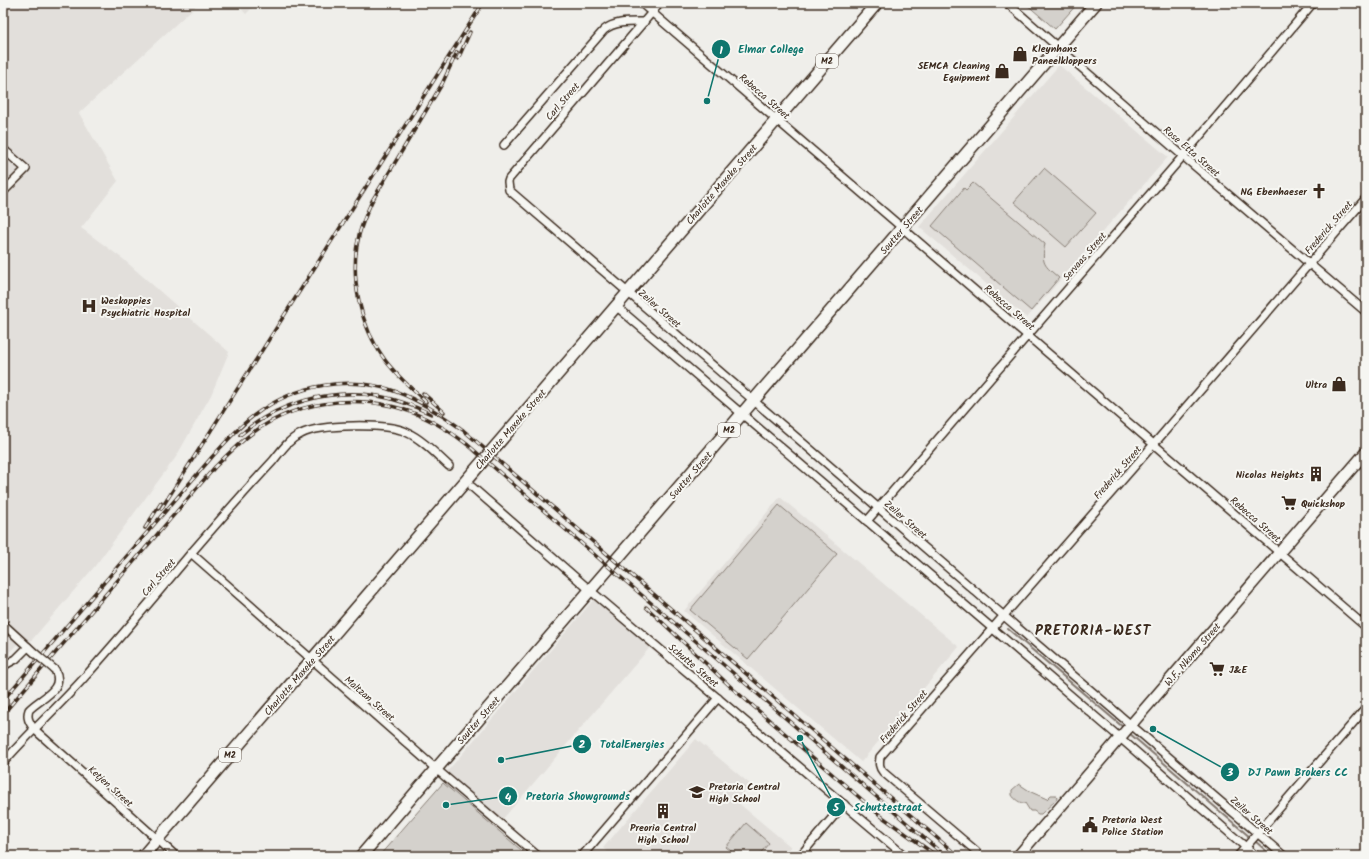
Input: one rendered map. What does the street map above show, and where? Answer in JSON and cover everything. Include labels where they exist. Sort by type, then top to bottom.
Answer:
[{"type":"main road","name":"Charlotte Maxeke Street","points":[[143,856],[877,3]]},
{"type":"main road","name":"Soutter Street","points":[[361,856],[435,768],[591,590],[1096,3]]},
{"type":"main road","name":"W.F. Nkomo Street","points":[[1018,856],[1366,452]]},
{"type":"street","name":"Rebecca Street","points":[[642,3],[1366,627]]},
{"type":"street","name":"Carl Street","points":[[516,196],[509,190],[509,179],[660,3]]},
{"type":"street","name":"Rose Etta Street","points":[[1007,3],[1366,312]]},
{"type":"street","name":"Servaas Street","points":[[867,521],[1183,156],[1313,3]]},
{"type":"street","name":"Carl Street","points":[[504,145],[604,30],[610,25],[616,23],[644,22]]},
{"type":"street","points":[[3,149],[26,169],[3,192]]},
{"type":"street","name":"Zeiler Street","points":[[516,196],[1256,834],[1284,856]]},
{"type":"street","name":"Frederick Street","points":[[976,851],[883,772],[879,763],[880,757],[1154,444],[1366,198]]},
{"type":"street","points":[[616,306],[1120,737],[1256,856]]},
{"type":"street","name":"Carl Street","points":[[3,763],[83,678],[238,498],[292,439],[306,431],[314,429],[384,426],[406,431],[419,440],[449,466]]},
{"type":"street","name":"Schutte Street","points":[[472,487],[591,590],[905,856]]},
{"type":"street","name":"Maltzan Street","points":[[191,553],[435,768],[538,856]]},
{"type":"street","points":[[3,624],[55,670],[58,680],[57,687],[28,712],[29,722],[34,729]]},
{"type":"street","points":[[3,666],[16,659],[28,647]]},
{"type":"street","points":[[582,856],[718,698]]},
{"type":"street","points":[[1238,856],[1366,708]]},
{"type":"street","name":"Ketjen Street","points":[[34,729],[176,856]]},
{"type":"street","points":[[800,856],[844,804]]},
{"type":"shaded area","name":"Weskoppies Psychiatric Hospital","points":[[3,3],[199,3],[79,113],[118,181],[81,228],[123,259],[229,352],[211,395],[176,457],[95,566],[30,642],[24,637],[3,659]]},
{"type":"shaded area","points":[[236,3],[257,3],[246,14]]},
{"type":"shaded area","points":[[1025,3],[1078,3],[1055,29]]},
{"type":"shaded area","points":[[1059,65],[1168,157],[1027,318],[919,227]]},
{"type":"shaded area","points":[[1044,168],[1096,213],[1066,247],[1014,202]]},
{"type":"shaded area","points":[[973,183],[1045,244],[1043,256],[1045,264],[1059,278],[1031,311],[932,226],[964,188],[966,190]]},
{"type":"shaded area","points":[[780,497],[959,647],[861,762],[684,611]]},
{"type":"shaded area","points":[[779,505],[837,554],[748,659],[690,610]]},
{"type":"shaded area","points":[[595,598],[651,646],[495,828],[440,780]]},
{"type":"shaded area","name":"Pretoria Central High School","points":[[696,739],[750,784],[736,801],[791,847],[783,856],[612,856],[603,848]]},
{"type":"shaded area","points":[[443,783],[528,856],[379,856]]},
{"type":"shaded area","points":[[1019,784],[1031,792],[1047,799],[1051,795],[1056,795],[1057,798],[1041,814],[1038,814],[1034,811],[1030,811],[1025,803],[1016,800],[1013,797],[1012,790]]},
{"type":"shaded area","points":[[746,823],[769,843],[758,856],[737,856],[726,847]]},
{"type":"waterway","points":[[1008,629],[1124,728]]},
{"type":"waterway","points":[[1129,733],[1251,838]]},
{"type":"waterway","points":[[1255,841],[1272,856]]},
{"type":"railway","points":[[161,509],[483,3]]},
{"type":"railway","points":[[458,59],[470,32]]},
{"type":"railway","points":[[426,402],[385,360],[376,347],[369,332],[363,317],[356,284],[356,251],[366,213],[372,201],[442,84],[457,52]]},
{"type":"railway","points":[[3,700],[212,457],[244,424],[271,404],[305,390],[324,385],[342,383],[361,384],[397,392],[423,404],[463,430],[958,856]]},
{"type":"railway","points":[[423,393],[444,412]]},
{"type":"railway","points":[[240,435],[270,414],[287,406],[305,400],[341,394],[360,394],[385,397],[405,403],[431,414]]},
{"type":"railway","points":[[3,714],[215,467],[246,438],[271,422],[292,412],[314,406],[337,402],[383,404],[405,410],[427,419],[468,445],[945,856]]},
{"type":"railway","points":[[145,528],[161,503]]},
{"type":"railway","points":[[646,607],[732,688],[881,816],[934,854]]},
{"type":"place","name":"Kleynhans Paneelkloppers","points":[[1020,54]]},
{"type":"place","name":"SEMCA Cleaning Equipment","points":[[1002,71]]},
{"type":"place","name":"Elmar College","points":[[707,101]]},
{"type":"place","name":"NG Ebenhaeser","points":[[1319,191]]},
{"type":"place","name":"Weskoppies Psychiatric Hospital","points":[[89,306]]},
{"type":"place","name":"Ultra","points":[[1339,384]]},
{"type":"place","name":"Nicolas Heights","points":[[1316,474]]},
{"type":"place","name":"Quickshop","points":[[1289,503]]},
{"type":"place","name":"J&E","points":[[1217,669]]},
{"type":"place","name":"DJ Pawn Brokers CC","points":[[1153,729]]},
{"type":"place","name":"Schuttestraat","points":[[800,738]]},
{"type":"place","name":"TotalEnergies","points":[[501,760]]},
{"type":"place","name":"Pretoria Central High School","points":[[697,792]]},
{"type":"place","name":"Pretoria Showgrounds","points":[[446,805]]},
{"type":"place","name":"Preoria Central High School","points":[[663,811]]},
{"type":"place","name":"Pretoria West Police Station","points":[[1090,825]]},
{"type":"district","name":"PRETORIA-WEST","points":[[1093,630]]}]
